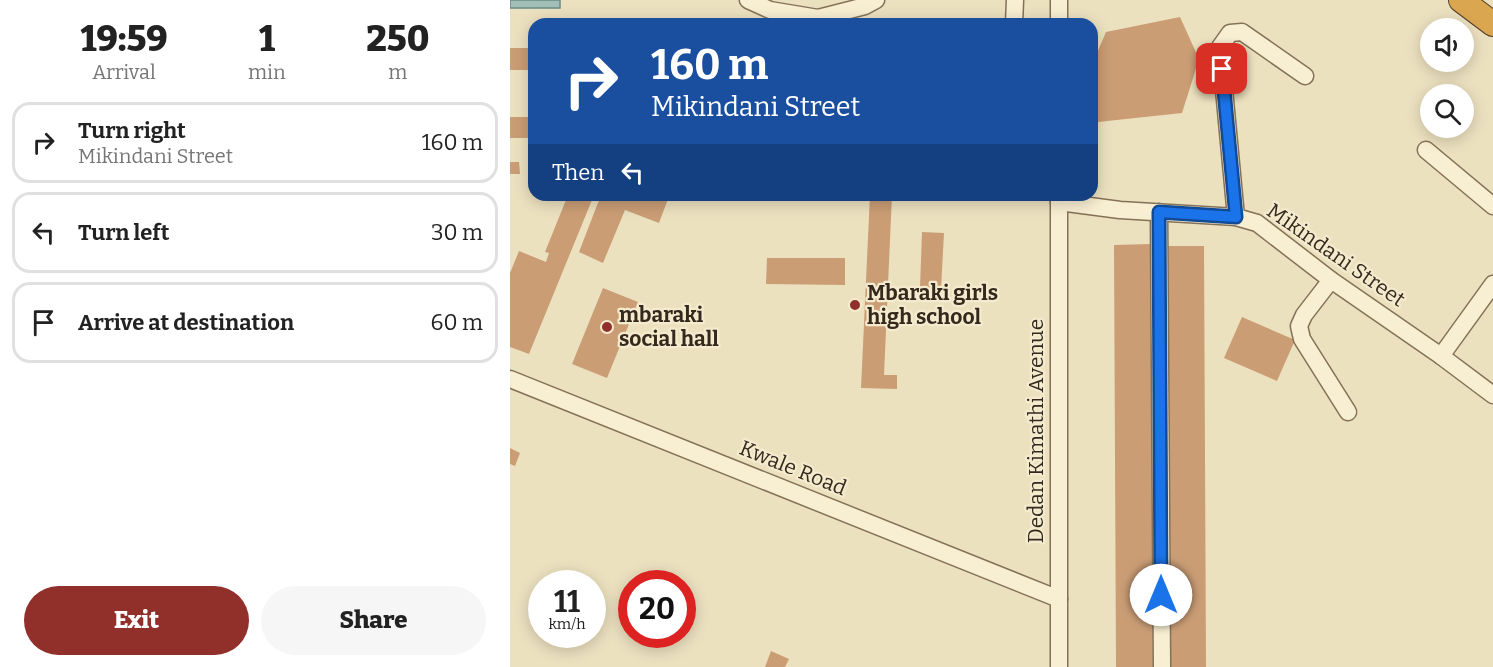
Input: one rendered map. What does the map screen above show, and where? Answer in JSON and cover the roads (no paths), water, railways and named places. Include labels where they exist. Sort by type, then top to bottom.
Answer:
[{"type":"highway","points":[[1461,0],[1493,24]]},
{"type":"street","points":[[748,0],[770,10],[818,18],[865,6],[876,0]]},
{"type":"street","points":[[1014,18],[1015,0]]},
{"type":"street","points":[[1059,0],[1059,18]]},
{"type":"street","points":[[1236,217],[1220,47],[1230,33],[1242,32],[1305,76]]},
{"type":"street","points":[[1426,150],[1493,206]]},
{"type":"street","name":"Dedan Kimathi Avenue","points":[[1059,201],[1059,667]]},
{"type":"street","name":"Mikindani Street","points":[[1070,201],[1120,210],[1236,217],[1257,223],[1330,280],[1441,356],[1493,395]]},
{"type":"street","points":[[1159,212],[1162,667]]},
{"type":"street","points":[[1330,280],[1304,315],[1299,326],[1302,339],[1348,412]]},
{"type":"street","points":[[1441,356],[1493,284]]},
{"type":"street","name":"Kwale Road","points":[[510,379],[1059,599]]},
{"type":"water","points":[[510,0],[560,0],[560,8],[510,8]]},
{"type":"place","name":"Mbaraki girls high school","points":[[855,305]]},
{"type":"place","name":"mbaraki social hall","points":[[607,327]]}]
